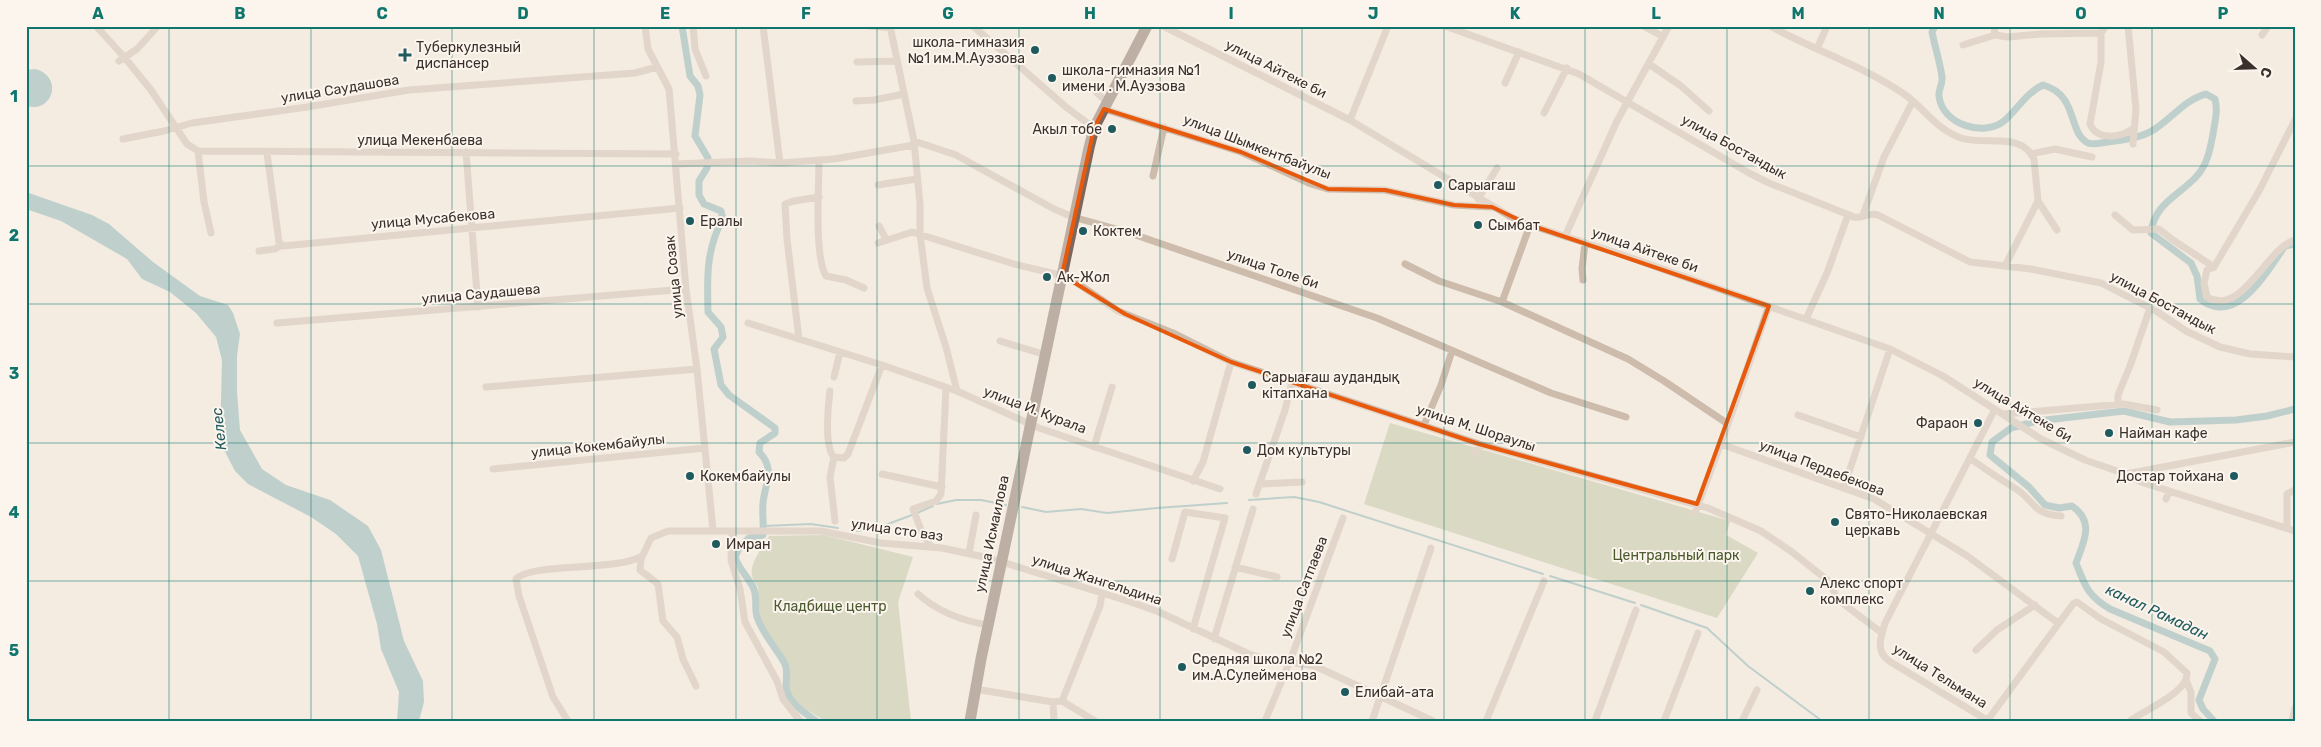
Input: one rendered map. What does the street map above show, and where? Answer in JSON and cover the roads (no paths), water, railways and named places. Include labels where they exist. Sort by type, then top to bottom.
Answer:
[{"type":"main road","name":"улица Исмаилова","points":[[970,721],[988,625],[1046,355],[1073,216],[1094,128],[1147,26]]},
{"type":"street","points":[[96,26],[176,127],[187,144],[198,152],[204,202],[211,233]]},
{"type":"street","points":[[122,59],[148,39],[158,26]]},
{"type":"street","name":"улица Созак","points":[[645,26],[648,49],[669,90],[676,154],[686,289],[697,369],[713,530]]},
{"type":"street","points":[[693,26],[695,49],[706,76]]},
{"type":"street","points":[[763,26],[780,163]]},
{"type":"street","points":[[870,26],[891,27],[914,143],[916,179],[920,204],[920,234],[927,288],[957,391]]},
{"type":"street","points":[[973,26],[1066,107],[1094,128]]},
{"type":"street","name":"улица Айтеке би","points":[[1164,26],[1350,120],[1438,172],[1478,199],[1530,225],[1890,349],[1943,376],[2028,431],[2085,460],[2126,474],[2295,442]]},
{"type":"street","points":[[1350,120],[1388,26]]},
{"type":"street","name":"улица Бостандык","points":[[1446,26],[1566,68],[1769,183],[1848,215],[1858,218],[1863,215],[1878,215],[1970,262],[2100,282],[2150,308],[2186,331],[2220,347],[2250,354],[2295,357]]},
{"type":"street","points":[[1643,26],[1662,36]]},
{"type":"street","points":[[1567,237],[1584,192],[1627,101],[1669,26]]},
{"type":"street","points":[[1770,26],[1871,76],[1913,101],[1942,128],[1960,138],[1983,142],[2012,142],[2019,144],[2032,154],[2038,201],[2057,230]]},
{"type":"street","points":[[1817,49],[1827,26]]},
{"type":"street","points":[[1994,26],[1995,35]]},
{"type":"street","points":[[2106,26],[2101,33],[2101,62],[2090,124],[2092,130],[2105,136],[2134,132]]},
{"type":"street","points":[[2128,26],[2136,109],[2133,144]]},
{"type":"street","points":[[2262,35],[2268,26]]},
{"type":"street","points":[[1963,45],[1995,35],[2008,37],[2040,34],[2101,33]]},
{"type":"street","points":[[1505,82],[1519,52]]},
{"type":"street","points":[[857,62],[897,61]]},
{"type":"street","points":[[1649,64],[1681,86],[1709,112]]},
{"type":"street","name":"улица Саудашова","points":[[123,139],[176,127],[409,90],[635,73],[657,67]]},
{"type":"street","points":[[1544,113],[1566,68]]},
{"type":"street","points":[[1097,93],[1105,105]]},
{"type":"street","points":[[856,101],[874,100],[904,94]]},
{"type":"street","points":[[1863,215],[1884,157],[1913,101]]},
{"type":"street","name":"улица Шымкентбайулы","points":[[1105,105],[1240,152],[1304,181],[1328,189],[1385,190],[1454,205],[1492,207]]},
{"type":"street","points":[[2295,120],[2255,199],[2214,267],[2207,270],[2204,291],[2207,297],[2212,300],[2229,299],[2245,290],[2285,243],[2295,240]]},
{"type":"street","points":[[1153,176],[1164,127]]},
{"type":"street","points":[[676,164],[758,161],[780,163],[819,160],[861,156],[914,143]]},
{"type":"street","name":"улица Толе би","points":[[914,143],[956,155],[1054,209],[1378,318],[1551,393],[1626,417]]},
{"type":"street","points":[[2032,154],[2055,149],[2092,157]]},
{"type":"street","name":"улица Мекенбаева","points":[[198,152],[676,154]]},
{"type":"street","points":[[466,152],[478,308]]},
{"type":"street","points":[[267,153],[281,245]]},
{"type":"street","points":[[819,160],[820,249],[824,272],[826,276],[846,280],[864,288]]},
{"type":"street","points":[[1478,199],[1498,168]]},
{"type":"street","points":[[878,185],[916,179]]},
{"type":"street","points":[[799,339],[787,239],[785,204],[818,198]]},
{"type":"street","points":[[2005,266],[2038,201]]},
{"type":"street","name":"улица Мусабекова","points":[[259,251],[275,249],[281,245],[680,208]]},
{"type":"street","points":[[1806,319],[1827,273],[1848,215]]},
{"type":"street","points":[[2115,215],[2133,230],[2156,228],[2214,267]]},
{"type":"street","points":[[1502,302],[1530,225]]},
{"type":"street","points":[[879,226],[886,239]]},
{"type":"street","points":[[878,243],[910,232],[920,234]]},
{"type":"street","name":"улица М. Шораулы","points":[[920,234],[1014,264],[1072,279],[1125,314],[1173,333],[1231,362],[1478,444],[1697,504],[1761,531],[1792,552],[1831,583],[1836,597],[1882,633]]},
{"type":"street","points":[[1584,280],[1582,269],[1585,243]]},
{"type":"street","points":[[1405,264],[1439,281],[1502,302],[1646,369],[1728,424]]},
{"type":"street","points":[[846,280],[851,274]]},
{"type":"street","name":"улица Саудашева","points":[[276,323],[478,308],[686,289]]},
{"type":"street","points":[[1695,513],[1769,306]]},
{"type":"street","points":[[2118,404],[2118,395],[2150,308]]},
{"type":"street","name":"улица И. Курала","points":[[748,323],[882,365],[957,391],[986,406],[1031,424],[1220,489]]},
{"type":"street","points":[[1000,341],[1046,355]]},
{"type":"street","points":[[1844,487],[1890,349]]},
{"type":"street","points":[[1424,425],[1441,385],[1452,351]]},
{"type":"street","points":[[834,377],[840,352]]},
{"type":"street","points":[[1193,481],[1202,462],[1231,362]]},
{"type":"street","points":[[834,457],[844,458],[848,454],[882,365]]},
{"type":"street","points":[[486,387],[697,369]]},
{"type":"street","points":[[1256,494],[1261,484],[1292,382]]},
{"type":"street","points":[[1094,447],[1112,387]]},
{"type":"street","points":[[931,546],[923,535],[913,509],[936,501],[941,494],[946,388]]},
{"type":"street","points":[[830,391],[828,408],[830,451],[834,457],[830,477],[835,520]]},
{"type":"street","points":[[2003,414],[2118,404],[2157,410]]},
{"type":"street","name":"улица Тельмана","points":[[1987,721],[1884,658],[1880,647],[1882,633],[1903,587],[1933,533],[1995,409]]},
{"type":"street","points":[[1798,415],[1861,437]]},
{"type":"street","points":[[1475,454],[1478,444]]},
{"type":"street","name":"улица Пердебекова","points":[[1721,444],[1874,499],[1933,533],[1987,570],[2058,623]]},
{"type":"street","name":"улица Кокембайулы","points":[[493,469],[705,448]]},
{"type":"street","points":[[1971,459],[2000,480],[2014,487],[2035,509],[2045,514],[2061,516]]},
{"type":"street","points":[[882,474],[942,488]]},
{"type":"street","points":[[2126,474],[2142,482],[2291,530],[2286,494],[2295,490]]},
{"type":"street","points":[[1261,484],[1302,482]]},
{"type":"street","points":[[2166,499],[2169,491]]},
{"type":"street","points":[[1214,639],[1253,509]]},
{"type":"street","points":[[1172,559],[1185,512],[1225,518],[1193,629]]},
{"type":"street","points":[[969,554],[976,515]]},
{"type":"street","name":"улица Сатпаева","points":[[1265,721],[1290,661],[1343,518]]},
{"type":"street","name":"улица сто ваз","points":[[642,556],[651,538],[662,532],[713,530],[821,531],[881,543],[931,546],[1002,562]]},
{"type":"street","points":[[732,531],[731,560],[740,589],[745,622],[777,681],[783,699],[800,721]]},
{"type":"street","points":[[1372,721],[1431,548]]},
{"type":"street","points":[[642,556],[640,570],[658,584],[663,621],[677,637],[683,659],[696,686]]},
{"type":"street","points":[[568,721],[553,697],[519,596],[516,579],[520,576],[571,566],[596,566],[634,560],[642,556]]},
{"type":"street","name":"улица Жангельдина","points":[[1002,562],[1159,612],[1214,639],[1262,658],[1315,666],[1433,721]]},
{"type":"street","points":[[1236,567],[1277,577]]},
{"type":"street","points":[[1486,721],[1544,581]]},
{"type":"street","points":[[1062,701],[1100,606],[1102,593]]},
{"type":"street","points":[[918,594],[929,604],[940,609],[965,620],[988,625]]},
{"type":"street","points":[[1987,721],[2058,623],[2073,604],[2077,602],[2172,658],[2187,674],[2186,680],[2191,692],[2191,713],[2200,721]]},
{"type":"street","points":[[1976,650],[1997,630],[2035,606]]},
{"type":"street","points":[[1595,721],[1636,610]]},
{"type":"street","points":[[1664,721],[1698,633]]},
{"type":"street","points":[[2130,721],[2141,712],[2164,701],[2186,680]]},
{"type":"street","points":[[975,690],[1053,702],[1062,701],[1095,721]]},
{"type":"street","points":[[1742,721],[1757,690]]},
{"type":"street","points":[[1053,702],[1054,721]]},
{"type":"street","points":[[2292,721],[2295,708]]},
{"type":"water","points":[[35,69],[44,73],[50,79],[52,93],[43,105],[35,107],[26,106],[26,70]]},
{"type":"water","name":"Келес","points":[[26,192],[92,215],[109,224],[153,262],[200,296],[228,305],[233,313],[240,334],[237,356],[237,392],[240,430],[262,469],[286,485],[330,500],[368,526],[381,550],[404,641],[423,681],[424,702],[419,721],[397,721],[399,692],[381,649],[377,624],[358,556],[336,534],[311,517],[248,484],[235,471],[220,442],[222,360],[216,337],[196,313],[170,292],[142,279],[127,259],[61,221],[26,209]]},
{"type":"waterway","points":[[682,26],[690,76],[698,86],[700,95],[695,136],[708,158],[707,168],[699,181],[699,195],[704,204],[721,211],[723,219],[713,241],[709,264],[708,288],[708,312],[721,327],[723,337],[714,349],[721,385],[729,395],[775,428],[775,433],[760,443],[759,452],[764,458],[768,470],[763,503],[763,535],[749,538],[739,548],[735,557],[754,590],[757,617],[785,664],[787,693],[797,707],[816,721]]},
{"type":"waterway","name":"канал Рамадан","points":[[1935,26],[1932,32],[1942,77],[1939,94],[1942,106],[1956,121],[1975,128],[1996,126],[2004,121],[2027,97],[2043,85],[2054,90],[2062,97],[2068,105],[2077,131],[2082,138],[2092,144],[2144,135],[2161,125],[2186,104],[2199,96],[2206,94],[2215,99],[2215,120],[2206,162],[2196,177],[2162,208],[2153,223],[2151,233],[2191,263],[2197,276],[2200,299],[2213,306],[2226,306],[2238,302],[2260,281],[2285,246],[2295,244]]},
{"type":"waterway","name":"канал Рамадан","points":[[2214,721],[2203,709],[2199,700],[2215,659],[2210,651],[2110,609],[2097,600],[2088,590],[2076,563],[2086,532],[2079,512],[2072,506],[2059,508],[2045,505],[2029,487],[1990,455],[1992,442],[2011,428],[2037,421],[2124,411],[2170,422],[2236,420],[2267,416],[2295,409]]},
{"type":"waterway","points":[[1249,500],[1294,497],[1319,502],[1543,574]]},
{"type":"waterway","points":[[937,504],[956,500],[981,500],[1006,505]]},
{"type":"waterway","points":[[1022,507],[1046,512],[1081,509],[1107,513],[1227,503]]},
{"type":"waterway","points":[[917,513],[933,506]]},
{"type":"waterway","points":[[857,531],[880,527],[912,515]]},
{"type":"waterway","points":[[764,526],[811,524],[838,528]]},
{"type":"waterway","points":[[1550,576],[1635,603]]},
{"type":"waterway","points":[[1641,605],[1707,628],[1748,666],[1822,721]]},
{"type":"place","name":"школа-гимназия №1 им.М.Ауэзова","points":[[1035,50]]},
{"type":"place","name":"Туберкулезный диспансер","points":[[405,55]]},
{"type":"place","name":"школа-гимназия №1 имени . М.Ауэзова","points":[[1052,78]]},
{"type":"place","name":"Акыл тобе","points":[[1112,129]]},
{"type":"place","name":"Сарыагаш","points":[[1438,185]]},
{"type":"place","name":"Ералы","points":[[690,221]]},
{"type":"place","name":"Сымбат","points":[[1478,225]]},
{"type":"place","name":"Коктем","points":[[1083,231]]},
{"type":"place","name":"Ак-Жол","points":[[1047,277]]},
{"type":"place","name":"Сарыағаш аудандық кітапхана","points":[[1252,385]]},
{"type":"place","name":"Фараон","points":[[1978,423]]},
{"type":"place","name":"Найман кафе","points":[[2109,433]]},
{"type":"place","name":"Дом культуры","points":[[1247,450]]},
{"type":"place","name":"Кокембайулы","points":[[690,476]]},
{"type":"place","name":"Достар тойхана","points":[[2234,476]]},
{"type":"place","name":"Свято-Николаевская церкавь","points":[[1835,522]]},
{"type":"place","name":"Имран","points":[[716,544]]},
{"type":"place","name":"Алекс спорт комплекс","points":[[1810,591]]},
{"type":"place","name":"Средняя школа №2 им.А.Сулейменова","points":[[1182,667]]},
{"type":"place","name":"Елибай-ата","points":[[1345,692]]},
{"type":"park label","name":"Центральный парк","points":[[1676,555]]},
{"type":"park label","name":"Кладбище центр","points":[[830,606]]}]
